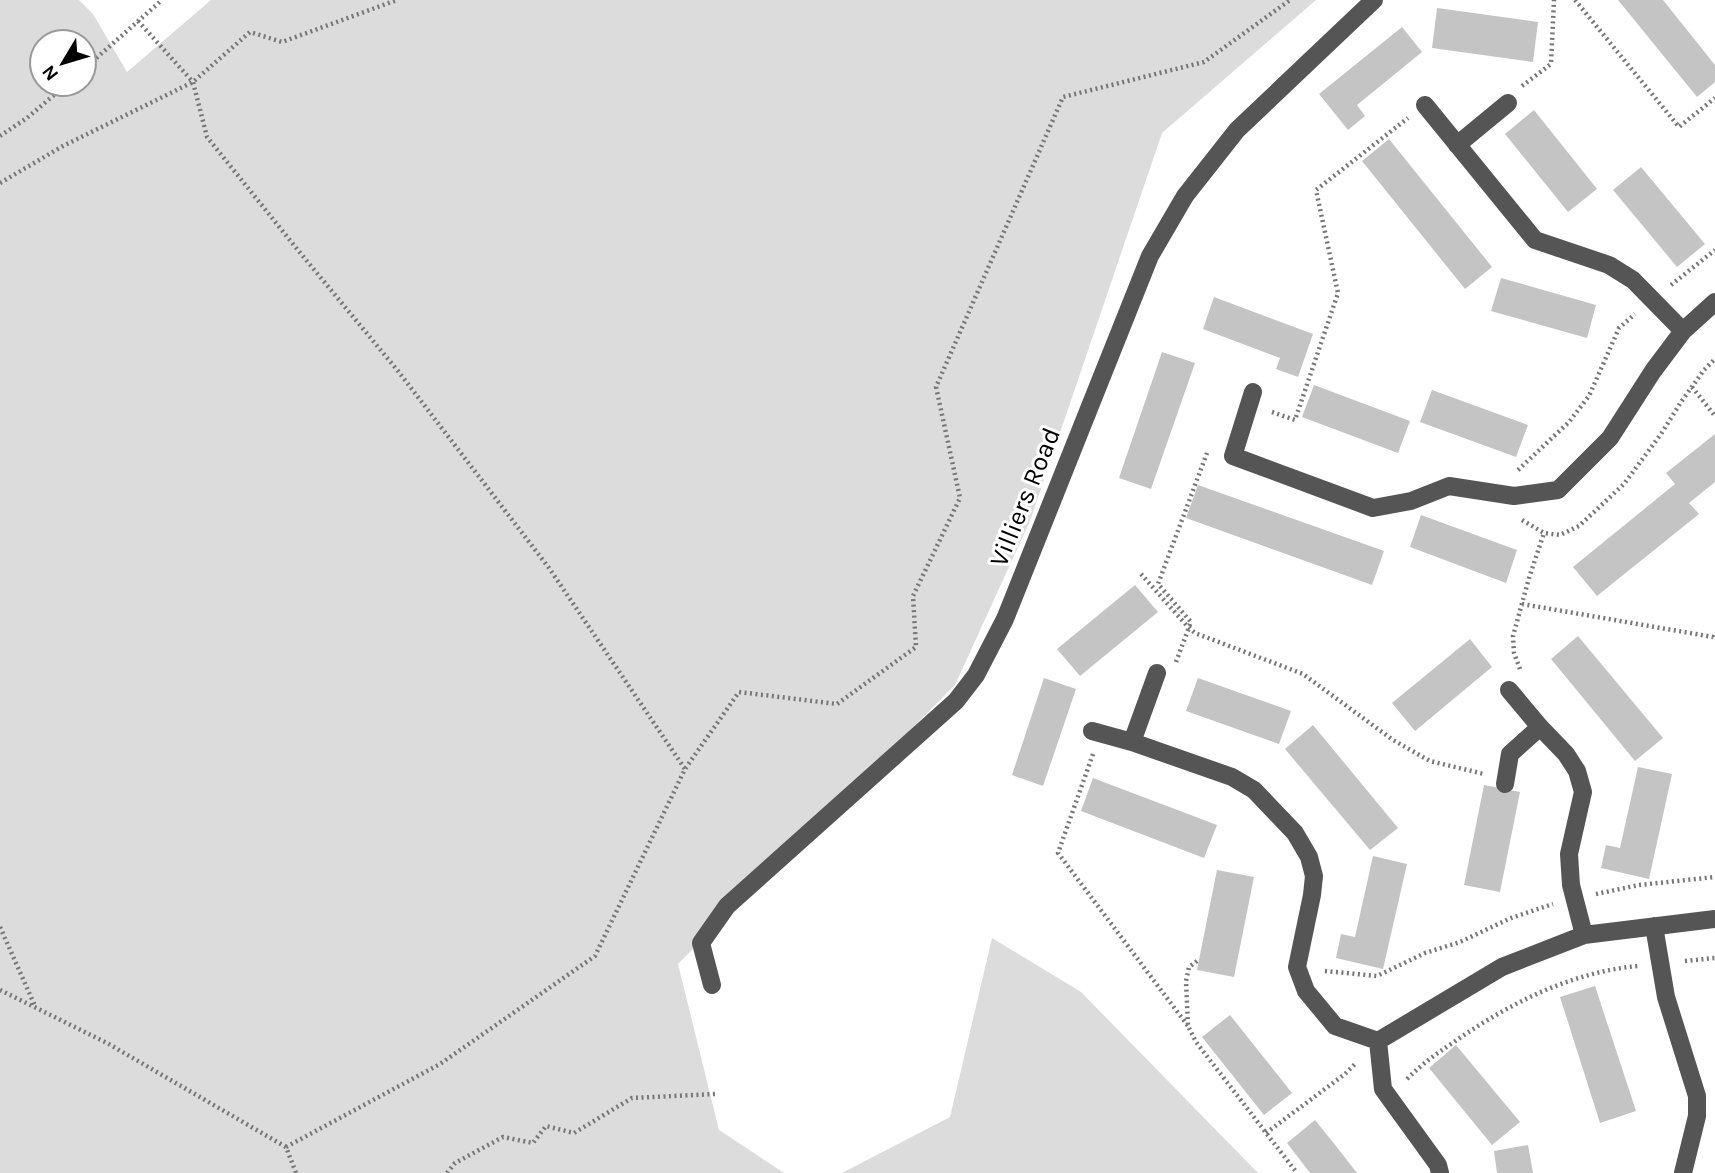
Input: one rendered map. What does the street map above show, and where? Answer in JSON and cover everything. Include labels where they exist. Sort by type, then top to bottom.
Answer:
[{"type":"street","name":"Villiers Road","points":[[712,985],[701,943],[727,906],[956,701],[976,675],[1005,619],[1150,256],[1185,196],[1237,130],[1374,0]]},
{"type":"street","points":[[1457,145],[1508,103]]},
{"type":"street","points":[[1425,105],[1535,240],[1609,265],[1633,280],[1683,331]]},
{"type":"street","points":[[1252,398],[1233,456],[1373,508],[1411,501],[1449,486],[1514,496],[1558,490],[1609,438],[1683,331],[1715,302]]},
{"type":"street","points":[[1132,742],[1157,673]]},
{"type":"street","points":[[1509,690],[1566,754],[1577,771],[1583,792],[1569,854],[1570,885],[1584,935]]},
{"type":"street","points":[[1505,782],[1510,754],[1540,727]]},
{"type":"street","points":[[1096,732],[1232,777],[1254,790],[1295,833],[1309,857],[1314,876],[1297,967],[1306,991],[1335,1026],[1378,1041]]},
{"type":"street","points":[[1378,1041],[1502,967],[1584,935],[1715,919]]},
{"type":"street","points":[[1654,926],[1667,997],[1697,1096],[1697,1116],[1683,1173]]},
{"type":"street","points":[[1378,1041],[1382,1089],[1438,1165],[1440,1173]]},
{"type":"path","points":[[0,183],[63,146],[194,82],[250,32],[282,43],[397,0]]},
{"type":"path","points":[[286,1147],[440,1064],[595,956],[685,769],[739,692],[837,704],[916,647],[913,596],[960,498],[936,387],[1063,97],[1204,62],[1290,0]]},
{"type":"path","points":[[1508,103],[1511,95],[1551,64],[1554,0]]},
{"type":"path","points":[[1575,0],[1679,127],[1715,98]]},
{"type":"path","points":[[98,57],[158,1]]},
{"type":"path","points":[[138,21],[194,82],[207,137],[398,370],[550,568],[685,769]]},
{"type":"path","points":[[0,136],[50,98]]},
{"type":"path","points":[[1252,398],[1295,420],[1338,293],[1316,190],[1425,105]]},
{"type":"path","points":[[1514,496],[1516,472],[1569,422],[1589,396],[1619,328],[1715,250]]},
{"type":"path","points":[[1692,387],[1715,416]]},
{"type":"path","points":[[1157,673],[1173,673],[1191,622],[1158,584],[1209,447],[1233,456]]},
{"type":"path","points":[[1509,690],[1522,672],[1514,653],[1513,636],[1545,533]]},
{"type":"path","points":[[1140,575],[1195,633],[1303,674],[1393,740],[1430,761],[1505,782]]},
{"type":"path","points":[[1522,604],[1713,637],[1715,640]]},
{"type":"path","points":[[1096,732],[1058,853],[1188,1026],[1196,1042],[1297,1173]]},
{"type":"path","points":[[1297,967],[1377,976],[1425,953],[1461,942],[1511,918],[1574,898],[1639,886],[1715,877]]},
{"type":"path","points":[[0,927],[35,1007]]},
{"type":"path","points":[[1404,1082],[1424,1062],[1475,1027],[1560,984],[1619,968],[1715,958]]},
{"type":"path","points":[[1188,1026],[1186,981],[1189,967],[1197,961]]},
{"type":"path","points":[[0,990],[107,1043],[286,1147],[296,1173]]},
{"type":"path","points":[[1266,1133],[1345,1074],[1378,1041]]},
{"type":"path","points":[[447,1173],[455,1163],[503,1137],[533,1143],[546,1126],[574,1133],[632,1098],[715,1094]]},
{"type":"shaded area","points":[[0,0],[79,0],[93,14],[127,72],[211,0],[1316,0],[1162,133],[1030,521],[955,685],[678,964],[719,1130],[784,1173],[0,1173]]},
{"type":"shaded area","points":[[992,938],[1081,992],[1258,1173],[842,1173],[950,1117]]},
{"type":"building","points":[[1618,0],[1663,0],[1715,65],[1715,82],[1697,97]]},
{"type":"building","points":[[1437,8],[1538,22],[1533,62],[1432,48]]},
{"type":"building","points":[[1402,27],[1422,52],[1357,105],[1365,116],[1348,130],[1319,94]]},
{"type":"building","points":[[1534,110],[1597,189],[1568,212],[1505,134]]},
{"type":"building","points":[[1389,139],[1492,267],[1465,289],[1362,161]]},
{"type":"building","points":[[1641,167],[1705,244],[1677,267],[1613,190]]},
{"type":"building","points":[[1501,278],[1596,305],[1587,338],[1491,311]]},
{"type":"building","points":[[1214,297],[1313,334],[1298,377],[1276,369],[1280,358],[1203,329]]},
{"type":"building","points":[[1162,352],[1195,363],[1151,489],[1119,478]]},
{"type":"building","points":[[1314,385],[1410,421],[1398,453],[1302,417]]},
{"type":"building","points":[[1432,390],[1528,425],[1516,457],[1420,422]]},
{"type":"building","points":[[1715,434],[1715,482],[1689,503],[1699,514],[1597,596],[1573,567],[1675,484],[1666,473]]},
{"type":"building","points":[[1198,485],[1384,551],[1372,585],[1186,518]]},
{"type":"building","points":[[1421,515],[1517,550],[1506,583],[1410,547]]},
{"type":"building","points":[[1135,585],[1158,612],[1080,676],[1057,649]]},
{"type":"building","points":[[1578,636],[1663,738],[1635,761],[1551,659]]},
{"type":"building","points":[[1470,639],[1492,667],[1415,731],[1392,703]]},
{"type":"building","points":[[1044,678],[1076,689],[1043,786],[1012,775]]},
{"type":"building","points":[[1198,678],[1291,711],[1279,744],[1186,711]]},
{"type":"building","points":[[1313,725],[1398,828],[1370,850],[1285,749]]},
{"type":"building","points":[[1638,767],[1672,774],[1649,879],[1601,868],[1606,845],[1620,848]]},
{"type":"building","points":[[1093,778],[1217,825],[1204,858],[1081,811]]},
{"type":"building","points":[[1484,785],[1520,792],[1500,892],[1464,885]]},
{"type":"building","points":[[1373,856],[1407,864],[1383,969],[1336,958],[1341,934],[1355,937]]},
{"type":"building","points":[[1217,870],[1254,877],[1234,977],[1197,970]]},
{"type":"building","points":[[1595,986],[1636,1111],[1600,1123],[1560,997]]},
{"type":"building","points":[[1230,1015],[1292,1093],[1264,1115],[1202,1037]]},
{"type":"building","points":[[1456,1045],[1520,1122],[1492,1145],[1429,1068]]},
{"type":"building","points":[[1315,1120],[1357,1173],[1310,1173],[1287,1143]]},
{"type":"building","points":[[1528,1145],[1533,1173],[1497,1173],[1494,1151]]}]
